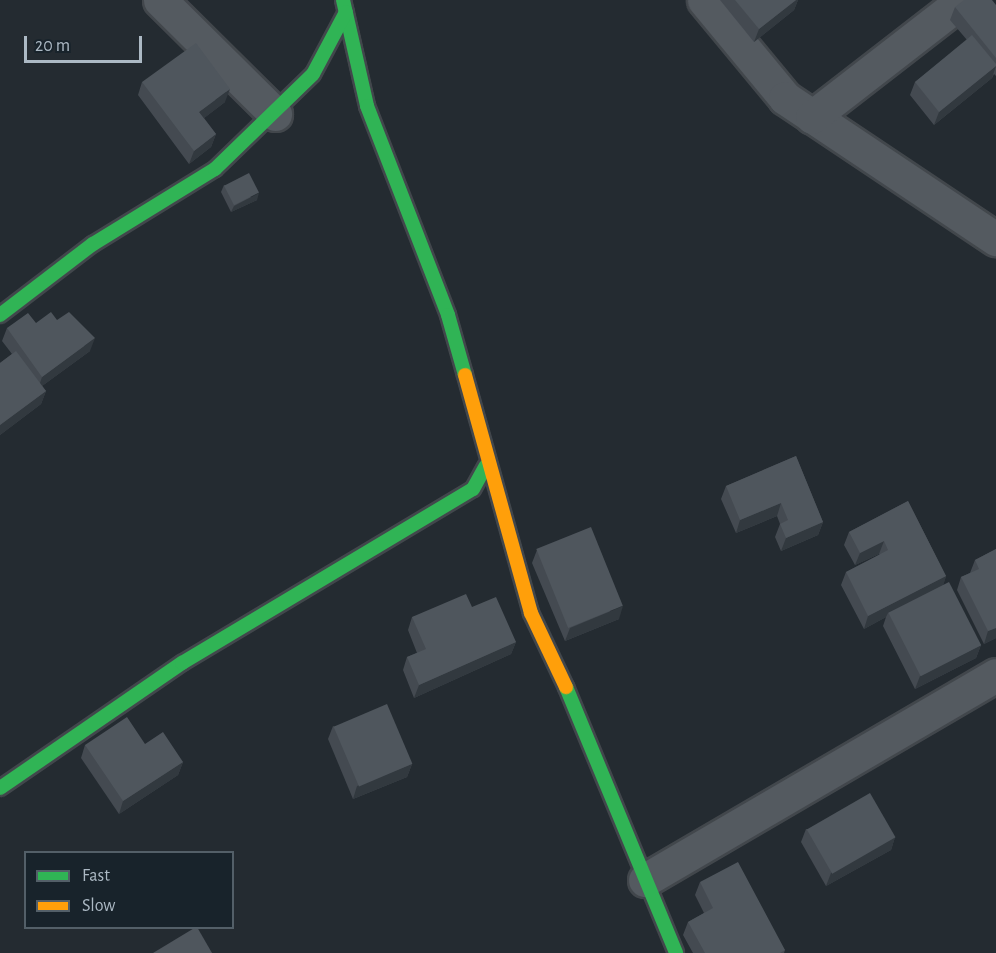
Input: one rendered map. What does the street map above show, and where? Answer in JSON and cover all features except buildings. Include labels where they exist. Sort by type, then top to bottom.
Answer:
[{"type":"street","points":[[160,0],[275,114]]},
{"type":"street","points":[[704,0],[754,65],[812,117],[996,238]]},
{"type":"street","points":[[812,117],[963,0]]},
{"type":"street","points":[[0,315],[93,244],[215,169],[275,114],[313,74],[345,6]]},
{"type":"street","points":[[345,6],[367,106],[448,315],[486,466],[531,613],[595,750],[675,953]]},
{"type":"street","points":[[0,788],[182,663],[473,489],[486,466]]},
{"type":"street","points":[[645,880],[996,675]]},
{"type":"traffic: fast","points":[[343,0],[367,106],[448,315],[465,375]]},
{"type":"traffic: fast","points":[[0,315],[93,244],[215,169],[313,74],[346,12]]},
{"type":"traffic: fast","points":[[0,788],[182,663],[473,489],[486,466]]},
{"type":"traffic: fast","points":[[566,687],[676,953]]},
{"type":"traffic: slow","points":[[465,375],[531,613],[566,687]]}]
